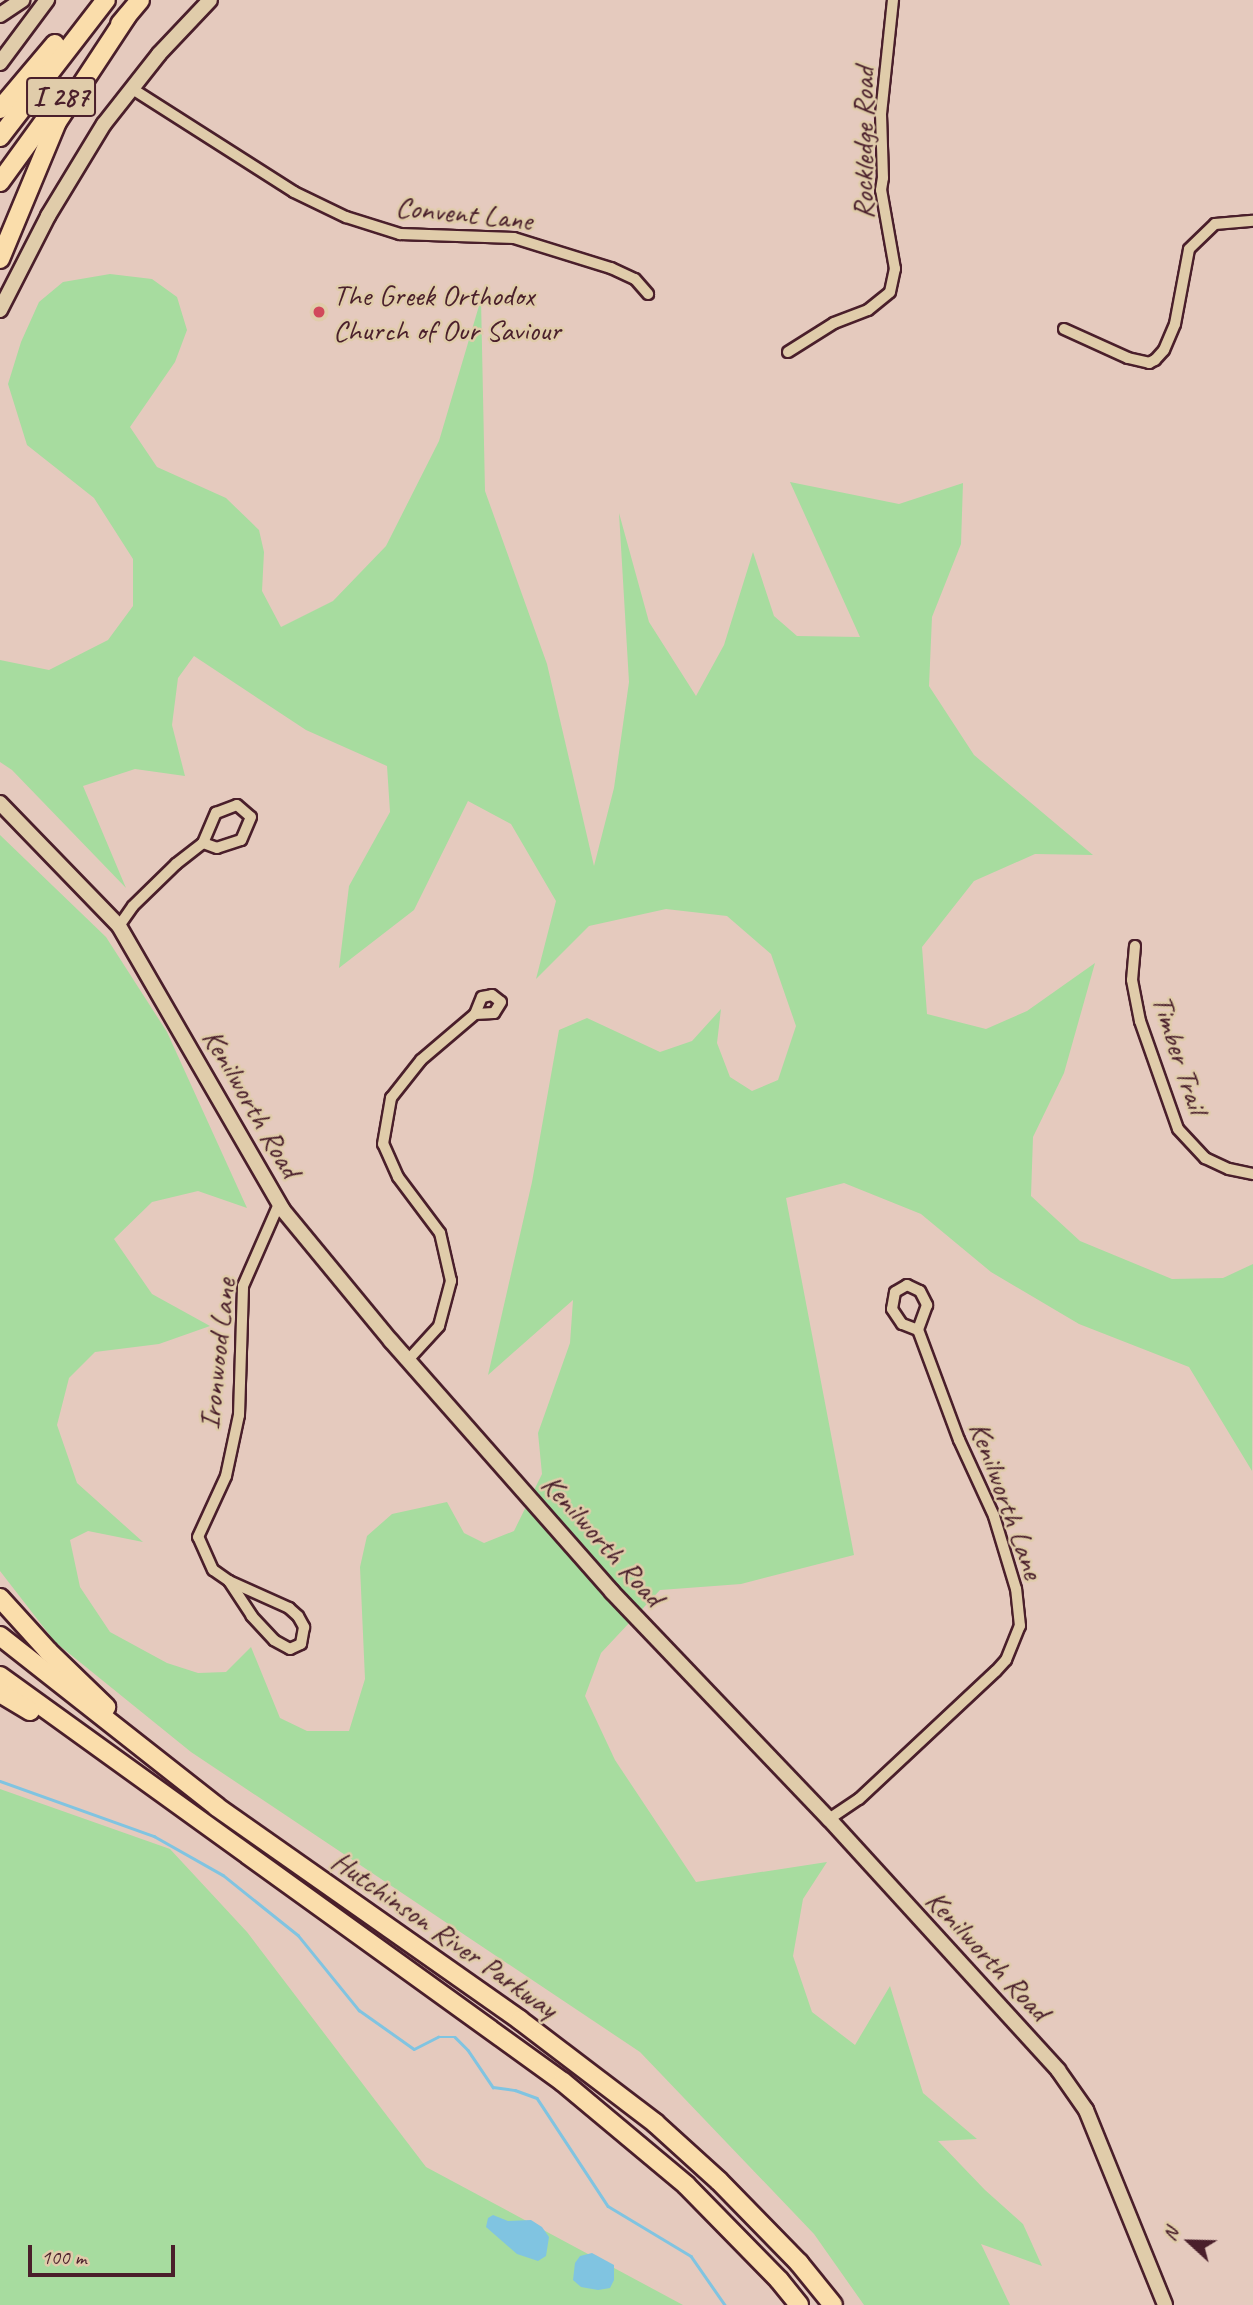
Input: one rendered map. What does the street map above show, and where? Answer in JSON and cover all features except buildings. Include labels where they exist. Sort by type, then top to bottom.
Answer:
[{"type":"highway","points":[[0,109],[62,36],[99,0]]},
{"type":"highway","name":"I 287","points":[[0,137],[106,0]]},
{"type":"highway","name":"I 287","points":[[0,182],[70,86],[140,0]]},
{"type":"highway","points":[[0,259],[57,122],[127,16]]},
{"type":"highway","points":[[0,1598],[154,1758]]},
{"type":"highway","name":"Hutchinson River Parkway","points":[[0,1636],[254,1834],[520,2020],[645,2116],[719,2181],[799,2263],[833,2305]]},
{"type":"highway","name":"Hutchinson River Parkway","points":[[0,1676],[592,2105],[685,2185],[779,2280],[799,2305]]},
{"type":"highway","points":[[0,1693],[139,1779]]},
{"type":"street","points":[[0,15],[22,0]]},
{"type":"street","points":[[0,63],[47,0]]},
{"type":"street","points":[[0,310],[66,184],[131,88],[210,0]]},
{"type":"street","name":"Rockledge Road","points":[[788,352],[834,323],[868,310],[890,292],[895,269],[881,190],[881,114],[893,0]]},
{"type":"street","name":"Convent Lane","points":[[131,88],[293,192],[346,217],[400,234],[514,238],[611,268],[635,279],[648,294]]},
{"type":"street","points":[[1064,329],[1128,358],[1149,363],[1155,360],[1164,350],[1175,324],[1189,249],[1215,224],[1253,220]]},
{"type":"street","name":"Kenilworth Road","points":[[0,803],[119,926],[279,1204],[408,1360],[612,1592],[829,1819],[1058,2070],[1086,2108],[1165,2305]]},
{"type":"street","points":[[119,926],[133,906],[176,864],[203,843],[216,813],[237,805],[251,817],[241,840],[217,848],[203,843]]},
{"type":"street","name":"Timber Trail","points":[[1135,946],[1132,980],[1140,1021],[1178,1129],[1205,1158],[1229,1170],[1253,1174]]},
{"type":"street","points":[[408,1360],[439,1326],[451,1281],[440,1233],[398,1177],[383,1144],[391,1098],[421,1060],[475,1014]]},
{"type":"street","name":"Ironwood Lane","points":[[229,1581],[252,1616],[274,1640],[290,1649],[301,1644],[304,1627],[298,1616],[289,1608],[229,1581],[213,1570],[198,1537],[226,1476],[239,1415],[243,1286],[279,1204]]},
{"type":"street","name":"Kenilworth Lane","points":[[829,1819],[859,1799],[996,1671],[1006,1660],[1020,1626],[1016,1589],[1007,1554],[918,1330],[927,1305],[920,1291],[907,1285],[895,1292],[892,1309],[902,1324],[918,1330]]},
{"type":"green space","points":[[110,274],[152,279],[177,297],[187,330],[175,362],[130,427],[157,467],[226,498],[259,530],[264,552],[262,591],[281,627],[333,601],[386,546],[439,441],[481,299],[485,491],[547,664],[594,866],[614,788],[629,682],[619,513],[649,622],[696,696],[724,645],[753,552],[774,616],[797,636],[860,637],[790,482],[899,504],[963,483],[961,544],[932,617],[929,686],[974,755],[1093,855],[1035,854],[974,881],[922,947],[927,1014],[986,1029],[1027,1011],[1095,963],[1064,1073],[1033,1137],[1031,1196],[1080,1241],[1172,1279],[1223,1278],[1253,1264],[1252,1471],[1189,1367],[1079,1324],[991,1272],[921,1214],[844,1183],[786,1198],[854,1555],[741,1584],[660,1590],[601,1653],[585,1696],[615,1760],[696,1882],[827,1862],[803,1899],[793,1956],[812,2012],[855,2045],[890,1986],[923,2093],[977,2139],[938,2141],[985,2190],[1023,2224],[1042,2266],[981,2244],[1010,2305],[864,2305],[814,2234],[640,2052],[191,1752],[55,1642],[0,1571],[0,835],[106,937],[167,1032],[247,1208],[198,1191],[152,1202],[114,1239],[152,1294],[210,1326],[159,1344],[95,1352],[69,1378],[57,1425],[77,1483],[143,1542],[88,1531],[70,1540],[80,1587],[110,1632],[167,1663],[198,1673],[226,1672],[251,1647],[280,1718],[307,1731],[349,1731],[365,1679],[360,1567],[367,1536],[392,1514],[447,1502],[464,1533],[484,1543],[514,1531],[542,1474],[538,1433],[570,1343],[573,1300],[488,1375],[532,1182],[559,1030],[587,1018],[660,1052],[692,1041],[721,1009],[717,1043],[730,1077],[752,1091],[778,1080],[796,1026],[771,954],[727,916],[666,909],[589,926],[536,979],[556,901],[511,824],[468,801],[414,910],[339,968],[349,886],[390,812],[387,766],[306,730],[194,656],[178,678],[172,725],[185,776],[135,769],[83,786],[126,888],[12,770],[0,762],[0,660],[49,670],[108,640],[133,606],[133,559],[94,498],[27,445],[8,384],[21,342],[39,302],[63,282]]},
{"type":"green space","points":[[0,1789],[170,1849],[247,1932],[426,2167],[683,2305],[0,2305]]},
{"type":"water","points":[[493,2215],[508,2221],[531,2220],[542,2227],[549,2237],[546,2256],[538,2261],[517,2254],[486,2227],[488,2218]]},
{"type":"water","points":[[592,2253],[614,2265],[614,2280],[610,2288],[598,2290],[581,2287],[573,2280],[575,2263],[580,2256]]},
{"type":"waterway","points":[[0,1781],[154,1836],[223,1875],[298,1935],[359,2010],[414,2049],[438,2037],[455,2037],[468,2050],[493,2087],[515,2090],[537,2098],[608,2206],[691,2256],[725,2305]]},
{"type":"place","name":"The Greek Orthodox Church of Our Saviour","points":[[319,312]]}]
